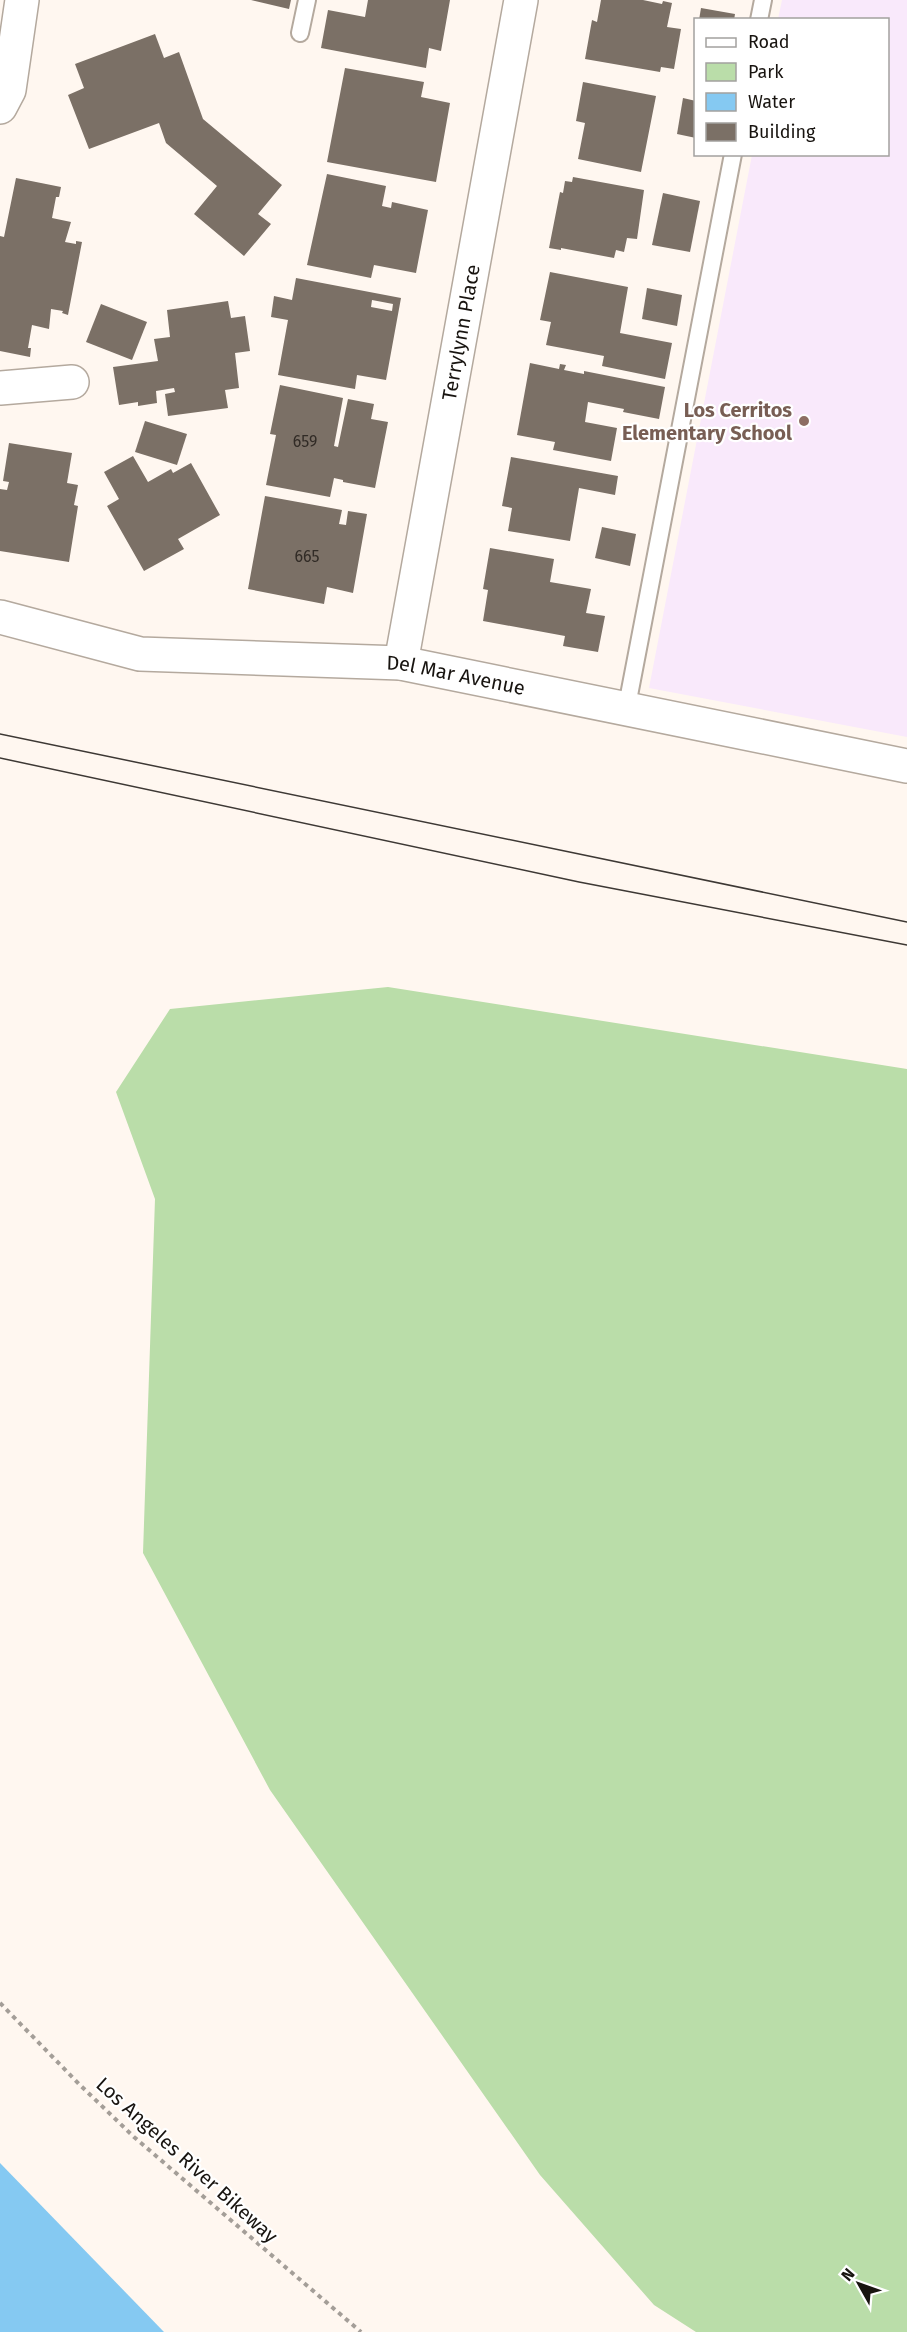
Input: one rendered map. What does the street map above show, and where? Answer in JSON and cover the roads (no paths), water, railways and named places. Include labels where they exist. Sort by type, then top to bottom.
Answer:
[{"type":"street","points":[[0,107],[9,90],[22,0]]},
{"type":"street","name":"Terrylynn Place","points":[[400,663],[520,0]]},
{"type":"street","points":[[0,388],[72,382]]},
{"type":"street","name":"Del Mar Avenue","points":[[0,617],[140,654],[400,663],[626,711],[907,766]]},
{"type":"lane","points":[[300,33],[307,0]]},
{"type":"lane","points":[[759,18],[763,0]]},
{"type":"lane","points":[[626,711],[733,156]]},
{"type":"water","points":[[0,2163],[164,2332],[0,2332]]},
{"type":"tram line","points":[[0,734],[907,922]]},
{"type":"tram line","points":[[0,758],[579,882],[907,945]]},
{"type":"place","name":"Los Cerritos Elementary School","points":[[804,421]]}]
